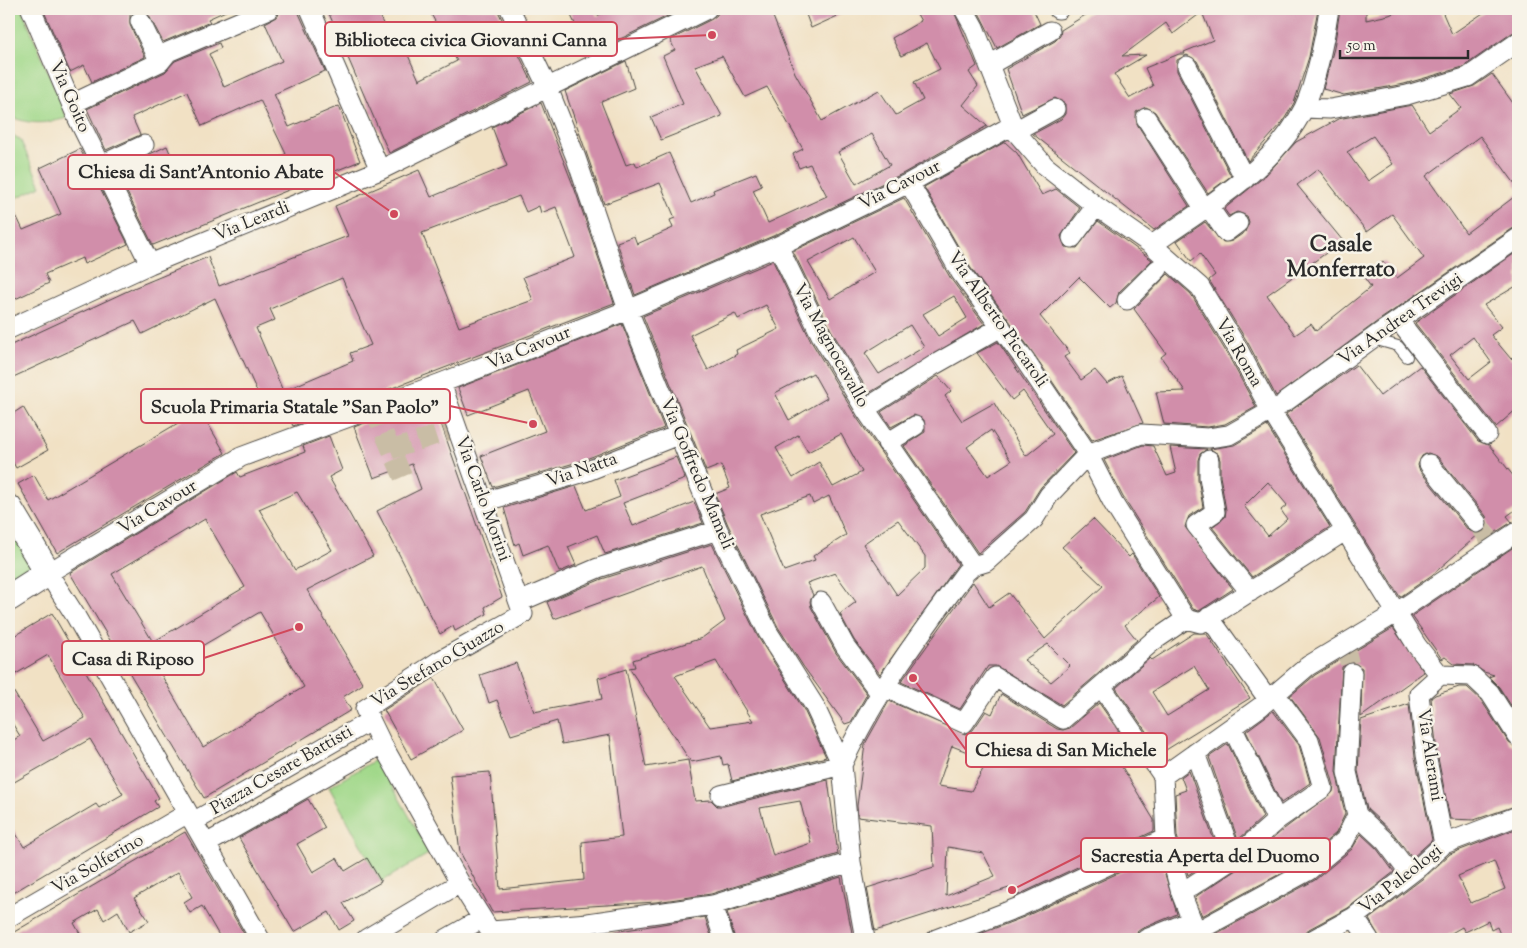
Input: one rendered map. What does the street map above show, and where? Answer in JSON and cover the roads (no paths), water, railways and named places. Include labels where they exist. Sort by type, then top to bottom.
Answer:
[{"type":"street","name":"Via Goito","points":[[31,9],[72,104],[150,264]]},
{"type":"street","points":[[72,104],[160,62],[168,52],[269,9]]},
{"type":"street","points":[[310,9],[380,170]]},
{"type":"street","name":"Via Goffredo Mameli","points":[[510,9],[548,88],[576,158],[628,310],[718,530],[768,632],[814,705],[842,766],[851,862],[865,939]]},
{"type":"street","name":"Via Leardi","points":[[9,329],[150,264],[380,170],[707,9]]},
{"type":"street","name":"Via Roma","points":[[964,9],[1014,128],[1045,166],[1096,206],[1152,245],[1164,263],[1200,286],[1238,349],[1278,407],[1345,531],[1417,646],[1440,675]]},
{"type":"street","points":[[1152,245],[1245,179],[1284,138],[1304,108],[1325,40],[1329,9]]},
{"type":"street","points":[[140,21],[160,62]]},
{"type":"street","points":[[989,65],[1050,31]]},
{"type":"street","points":[[1304,108],[1330,109],[1407,95],[1468,77],[1518,42]]},
{"type":"street","points":[[1187,66],[1245,179]]},
{"type":"street","points":[[1014,128],[1055,109]]},
{"type":"street","points":[[1146,118],[1206,207],[1226,232],[1238,223]]},
{"type":"street","name":"Via Cavour","points":[[48,574],[241,457],[441,383],[628,310],[778,246],[908,183],[1014,128]]},
{"type":"street","points":[[101,165],[144,145]]},
{"type":"street","name":"Via Alberto Piccaroli","points":[[908,183],[961,273],[1001,327],[1088,454],[1113,503],[1186,619]]},
{"type":"street","points":[[1072,238],[1096,206]]},
{"type":"street","name":"Via Andrea Trevigi","points":[[1088,454],[1141,434],[1208,438],[1229,436],[1278,407],[1518,238]]},
{"type":"street","name":"Via Magnocavallo","points":[[778,246],[821,335],[865,409],[972,566]]},
{"type":"street","points":[[1127,300],[1164,263]]},
{"type":"street","points":[[1399,321],[1487,434]]},
{"type":"street","points":[[865,409],[934,365],[1001,327]]},
{"type":"street","name":"Via Carlo Morini","points":[[441,383],[521,608]]},
{"type":"street","points":[[888,443],[915,426]]},
{"type":"street","name":"Via Natta","points":[[483,502],[585,472],[678,435]]},
{"type":"street","points":[[721,795],[842,766],[858,730],[881,690],[972,566],[986,562],[1034,519],[1049,494],[1088,454]]},
{"type":"street","points":[[1210,460],[1210,477],[1215,512],[1196,525],[1250,592]]},
{"type":"street","points":[[1429,464],[1477,523]]},
{"type":"street","points":[[9,508],[74,615],[190,817]]},
{"type":"street","name":"Via Stefano Guazzo","points":[[370,721],[365,709],[521,608],[598,568],[718,530]]},
{"type":"street","points":[[821,602],[845,646],[881,690],[964,723],[996,677],[1063,719],[1152,642],[1186,619],[1201,622],[1345,531]]},
{"type":"street","points":[[1164,776],[1232,728],[1308,666],[1396,613],[1518,531]]},
{"type":"street","points":[[9,598],[48,574]]},
{"type":"street","points":[[1181,893],[1233,859],[1277,820],[1323,788],[1309,740],[1268,700],[1209,617]]},
{"type":"street","points":[[1440,675],[1476,671],[1518,738]]},
{"type":"street","points":[[1352,673],[1348,772],[1357,815],[1385,841],[1410,874]]},
{"type":"street","name":"Via Alerami","points":[[1440,675],[1420,694],[1426,755],[1444,844]]},
{"type":"street","points":[[1102,686],[1164,776],[1166,838],[1181,893],[1195,931]]},
{"type":"street","name":"Piazza Cesare Battisti","points":[[260,939],[190,817],[370,721],[460,883],[489,930]]},
{"type":"street","points":[[1232,728],[1277,820]]},
{"type":"street","name":"Piazza Cesare Battisti","points":[[206,844],[382,744]]},
{"type":"street","points":[[1195,753],[1233,859]]},
{"type":"street","points":[[1146,939],[1195,931],[1308,871],[1346,840],[1357,815]]},
{"type":"street","name":"Via Paleologi","points":[[1314,939],[1354,916],[1410,874],[1444,844],[1518,816]]},
{"type":"street","name":"Via Solferino","points":[[9,917],[190,817]]},
{"type":"street","points":[[936,939],[1019,906],[1166,838]]},
{"type":"street","points":[[446,939],[489,930],[588,923],[713,905],[851,862]]},
{"type":"street","points":[[366,939],[460,883]]},
{"type":"street","points":[[713,905],[724,939]]},
{"type":"street","points":[[1354,916],[1369,939]]},
{"type":"lane","points":[[1373,339],[1398,346],[1407,357]]},
{"type":"tunnel","points":[[373,408],[403,477]]},
{"type":"tunnel","points":[[391,450],[457,428]]},
{"type":"tunnel","points":[[1477,523],[1495,547]]},
{"type":"tunnel","points":[[1345,645],[1352,673]]},
{"type":"place","name":"Biblioteca civica Giovanni Canna","points":[[712,35]]},
{"type":"place","name":"Chiesa di Sant’Antonio Abate","points":[[394,214]]},
{"type":"place","name":"Scuola Primaria Statale \"San Paolo\"","points":[[533,424]]},
{"type":"place","name":"Casa di Riposo","points":[[299,627]]},
{"type":"place","name":"Chiesa di San Michele","points":[[913,678]]},
{"type":"place","name":"Sacrestia Aperta del Duomo","points":[[1012,890]]},
{"type":"district","name":"Casale Monferrato","points":[[1341,258]]}]
